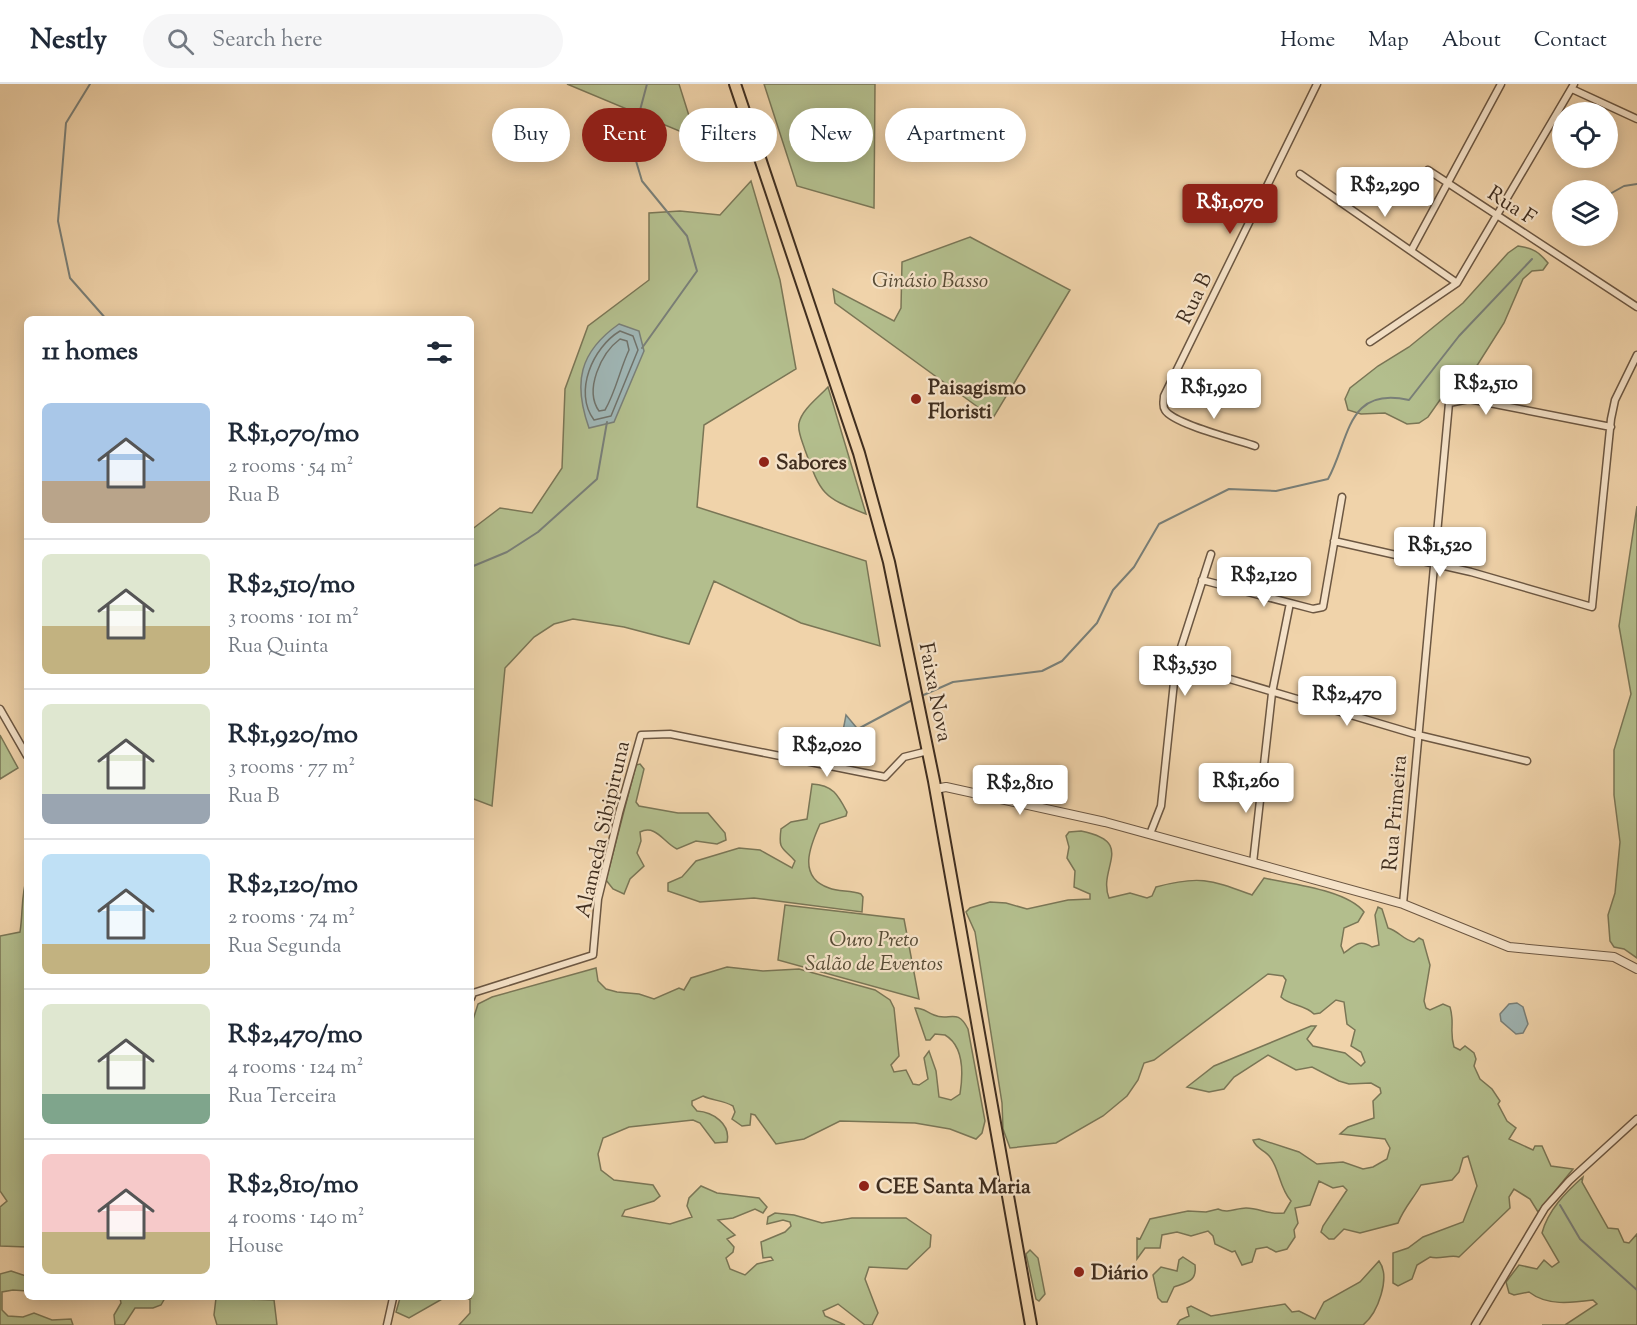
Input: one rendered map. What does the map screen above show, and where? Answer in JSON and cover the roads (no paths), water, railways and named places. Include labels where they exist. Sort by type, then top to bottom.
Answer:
[{"type":"highway","name":"Faixa Nova","points":[[735,84],[865,475],[903,623],[1031,1325]]},
{"type":"street","name":"Rua B","points":[[1255,446],[1204,430],[1169,414],[1163,406],[1164,396],[1317,84]]},
{"type":"street","points":[[1412,251],[1500,84]]},
{"type":"street","points":[[1370,342],[1457,283],[1573,87],[1637,119]]},
{"type":"street","name":"Rua F","points":[[1428,170],[1637,307]]},
{"type":"street","points":[[1300,174],[1457,283]]},
{"type":"street","points":[[1334,541],[1471,572],[1592,607],[1615,400],[1637,355]]},
{"type":"street","name":"Rua Primeira","points":[[1402,904],[1449,403],[1469,399],[1522,412],[1611,427]]},
{"type":"street","points":[[1202,580],[1290,603],[1318,609],[1323,607],[1342,497]]},
{"type":"street","points":[[1150,834],[1161,806],[1176,663],[1211,554]]},
{"type":"street","points":[[1252,862],[1272,693],[1290,603]]},
{"type":"street","points":[[1176,663],[1418,735],[1527,761]]},
{"type":"street","points":[[0,709],[24,751]]},
{"type":"street","name":"Alameda Sibipiruna","points":[[474,993],[593,955],[598,899],[641,735],[670,734],[885,777],[904,757],[928,751]]},
{"type":"street","points":[[935,789],[946,787],[1150,834],[1252,862],[1402,904],[1509,947],[1614,957],[1637,969]]},
{"type":"street","points":[[1475,1325],[1545,1208],[1569,1181],[1637,1119]]},
{"type":"street","points":[[387,1325],[393,1300]]},
{"type":"water","points":[[619,324],[639,331],[644,351],[614,422],[589,428],[581,397],[583,370],[595,346]]},
{"type":"water","points":[[846,715],[861,733],[859,754],[834,746],[843,731]]},
{"type":"water","points":[[1517,1003],[1523,1007],[1528,1024],[1523,1033],[1516,1034],[1501,1021],[1500,1014],[1509,1004]]},
{"type":"waterway","points":[[90,84],[66,123],[58,221],[70,278],[103,316]]},
{"type":"waterway","points":[[642,348],[697,271],[687,236],[642,181],[631,144],[647,84]]},
{"type":"waterway","points":[[1618,189],[1637,184]]},
{"type":"waterway","points":[[919,697],[953,682],[1042,671],[1062,661],[1097,623],[1113,590],[1134,567],[1159,524],[1229,489],[1276,491],[1328,479],[1353,419],[1361,408],[1373,401],[1388,398],[1409,400],[1459,336],[1532,259]]},
{"type":"waterway","points":[[474,566],[507,552],[538,532],[597,479],[607,422]]},
{"type":"waterway","points":[[856,730],[914,699]]},
{"type":"waterway","points":[[1560,1205],[1580,1239],[1637,1290]]},
{"type":"place","name":"Paisagismo Floristi","points":[[916,399]]},
{"type":"place","name":"Sabores","points":[[764,462]]},
{"type":"place","name":"CEE Santa Maria","points":[[864,1186]]},
{"type":"place","name":"Diário","points":[[1079,1272]]},
{"type":"park label","name":"Ginásio Basso","points":[[930,280]]},
{"type":"park label","name":"Ouro Preto Salão de Eventos","points":[[874,951]]}]
